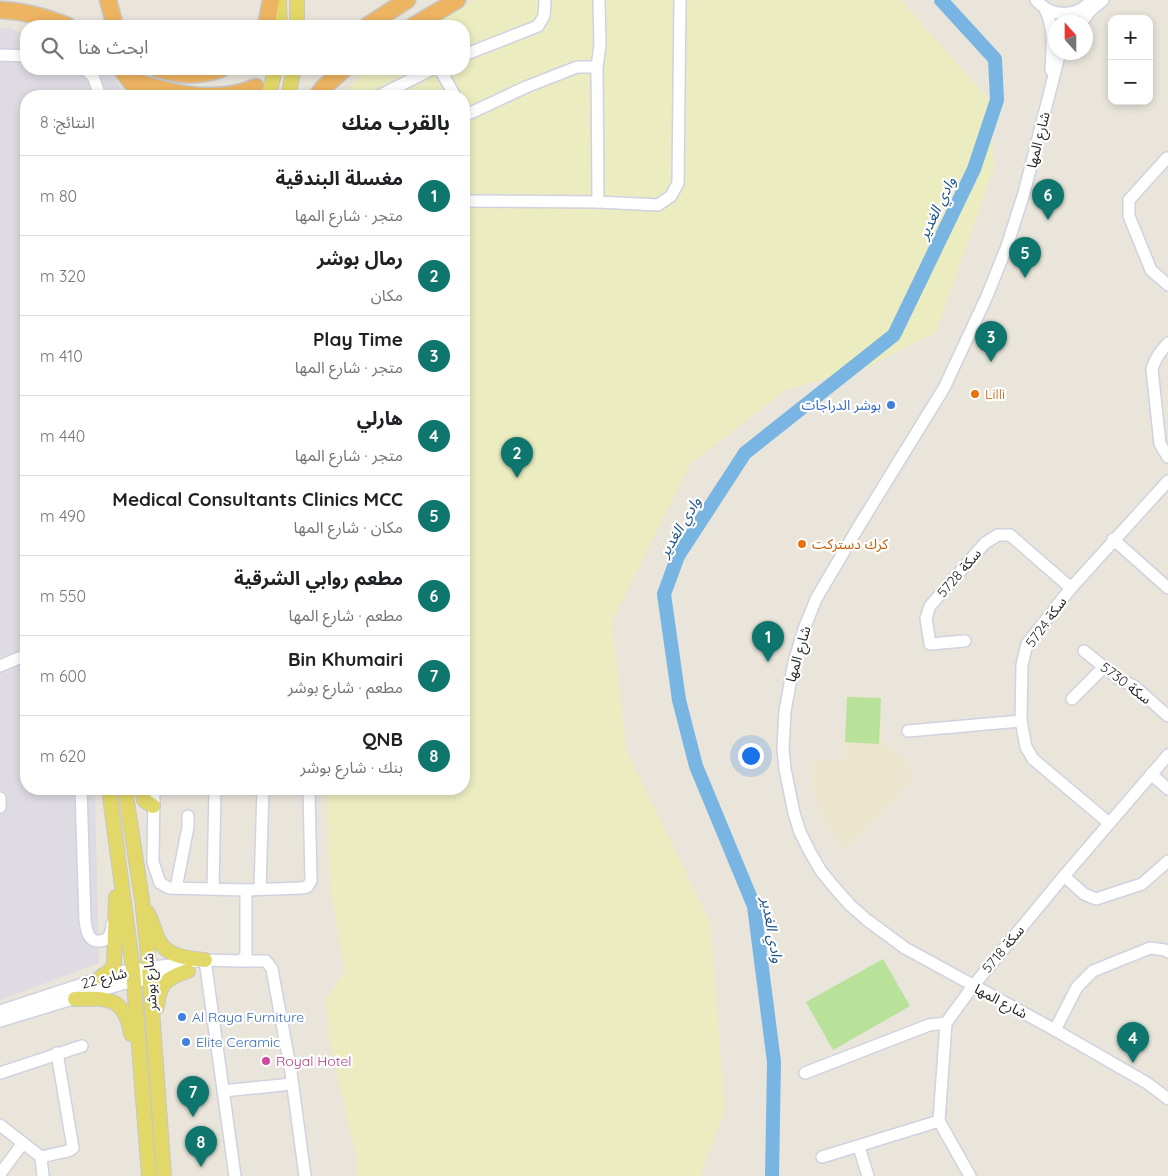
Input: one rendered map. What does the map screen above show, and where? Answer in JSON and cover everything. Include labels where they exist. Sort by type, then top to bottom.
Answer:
[{"type":"highway","points":[[108,0],[113,20]]},
{"type":"highway","points":[[267,20],[271,0]]},
{"type":"highway","points":[[376,20],[407,0]]},
{"type":"highway","points":[[409,20],[439,0]]},
{"type":"highway","points":[[423,20],[457,0]]},
{"type":"highway","points":[[0,10],[16,11],[52,20]]},
{"type":"highway","points":[[127,75],[138,90]]},
{"type":"highway","points":[[128,75],[163,90]]},
{"type":"highway","points":[[318,90],[331,75]]},
{"type":"highway","points":[[322,90],[337,75]]},
{"type":"main road","points":[[279,0],[280,20]]},
{"type":"main road","points":[[297,0],[297,20]]},
{"type":"main road","points":[[264,90],[272,75]]},
{"type":"main road","points":[[289,90],[293,75]]},
{"type":"main road","name":"شارع بوشر","points":[[110,795],[133,975],[149,1176]]},
{"type":"main road","name":"شارع بوشر","points":[[126,795],[142,900],[164,1175]]},
{"type":"main road","points":[[143,795],[144,800],[153,806]]},
{"type":"main road","points":[[101,977],[110,971],[114,965],[116,844]]},
{"type":"main road","points":[[142,900],[143,908],[150,917],[158,940],[164,948],[170,953],[179,956],[205,960]]},
{"type":"main road","points":[[153,1037],[158,1027],[157,1010],[160,989],[165,982],[174,976],[188,971]]},
{"type":"main road","points":[[75,999],[107,1000],[120,1006],[127,1016],[142,1102]]},
{"type":"street","points":[[598,202],[597,67],[600,45],[599,0]]},
{"type":"street","points":[[470,201],[598,202],[658,205],[670,196],[678,183],[680,0]]},
{"type":"street","points":[[1036,0],[1045,9],[1054,13],[1070,15]]},
{"type":"street","points":[[1081,15],[1092,0]]},
{"type":"street","points":[[1083,15],[1103,0]]},
{"type":"street","points":[[470,53],[538,26],[544,16],[545,1]]},
{"type":"street","name":"شارع المها","points":[[1045,9],[1050,18],[1053,32],[1050,94]]},
{"type":"street","points":[[0,55],[20,56]]},
{"type":"street","name":"شارع المها","points":[[1058,60],[1024,193],[1007,246],[987,296],[944,388],[858,526],[816,599],[804,629],[794,662],[788,694],[783,731],[785,769],[800,832],[821,871],[850,905],[882,933],[905,948],[1147,1083],[1168,1099]]},
{"type":"street","points":[[470,111],[526,87],[578,68],[597,67]]},
{"type":"street","points":[[92,75],[98,90]]},
{"type":"street","points":[[391,90],[420,75]]},
{"type":"street","points":[[443,75],[452,90]]},
{"type":"street","points":[[1167,158],[1129,200],[1129,216],[1152,270],[1168,285]]},
{"type":"street","points":[[1168,343],[1154,362],[1152,369],[1160,444],[1168,457]]},
{"type":"street","name":"سكة 5724","points":[[1109,823],[1034,759],[1026,747],[1021,721],[1022,665],[1027,644],[1071,588],[1168,481]]},
{"type":"street","name":"سكة 5728","points":[[965,641],[930,644],[926,618],[930,606],[984,543],[998,535],[1010,535],[1071,588]]},
{"type":"street","points":[[1113,540],[1168,588]]},
{"type":"street","name":"سكة 5730","points":[[1084,651],[1118,678],[1134,686],[1168,716]]},
{"type":"street","points":[[0,666],[20,658]]},
{"type":"street","points":[[1072,699],[1104,667]]},
{"type":"street","points":[[908,731],[1021,721]]},
{"type":"street","name":"سكة 5718","points":[[946,1023],[973,986],[1064,876],[1168,755]]},
{"type":"street","points":[[1152,774],[1168,788]]},
{"type":"street","points":[[81,795],[85,920],[90,938],[96,942],[104,941],[109,936],[116,910]]},
{"type":"street","points":[[154,795],[153,862],[160,883],[169,888],[246,890],[307,887],[311,880],[309,795]]},
{"type":"street","points":[[213,889],[215,795]]},
{"type":"street","points":[[260,889],[263,795]]},
{"type":"street","points":[[0,798],[0,807]]},
{"type":"street","points":[[176,888],[185,844],[188,816]]},
{"type":"street","points":[[1064,876],[1084,894],[1096,899],[1142,884],[1168,861]]},
{"type":"street","points":[[241,961],[246,955],[246,890]]},
{"type":"street","points":[[1055,1030],[1077,987],[1093,971],[1150,948],[1168,952]]},
{"type":"street","points":[[235,1176],[205,960],[266,961],[272,969],[292,1084],[304,1176]]},
{"type":"street","name":"شارع 22","points":[[149,973],[205,960]]},
{"type":"street","name":"شارع 22","points":[[0,1011],[101,977],[188,971],[205,960]]},
{"type":"street","name":"شارع 22","points":[[0,1021],[75,999],[133,975]]},
{"type":"street","points":[[805,1073],[929,1025],[946,1023],[939,1121],[970,1176]]},
{"type":"street","points":[[0,1073],[82,1046]]},
{"type":"street","points":[[41,1157],[68,1151],[73,1148],[57,1053]]},
{"type":"street","name":"شارع المها","points":[[1147,1083],[1168,1091]]},
{"type":"street","points":[[223,1091],[292,1084]]},
{"type":"street","points":[[822,1157],[939,1121]]},
{"type":"street","points":[[0,1125],[41,1157],[43,1176]]},
{"type":"street","points":[[0,1174],[23,1143]]},
{"type":"street","points":[[859,1147],[868,1176]]},
{"type":"shaded area","points":[[10,28],[20,32],[20,75],[111,75],[116,79],[121,90],[20,90],[20,795],[95,795],[99,963],[0,1000],[0,29]]},
{"type":"shaded area","points":[[847,696],[881,698],[881,737],[909,764],[911,782],[846,850],[831,831],[821,812],[815,796],[812,778],[813,760],[844,760]]},
{"type":"sand","points":[[475,0],[902,0],[991,102],[994,168],[936,332],[867,367],[786,390],[690,464],[612,622],[626,750],[710,922],[725,1110],[700,1176],[356,1176],[356,1156],[328,1034],[326,998],[345,972],[330,887],[326,795],[470,795],[470,90],[348,90],[360,75],[470,75],[470,20],[440,20]]},
{"type":"green space","points":[[847,697],[881,698],[879,744],[845,742]]},
{"type":"green space","points":[[883,959],[910,1006],[833,1050],[806,1002]]},
{"type":"waterway","name":"وادي الغدير","points":[[772,1176],[774,1062],[754,906],[696,766],[679,700],[664,594],[678,556],[745,453],[894,335],[974,169],[997,100],[995,59],[941,0]]},
{"type":"place","name":"مطعم روابي الشرقية","points":[[1048,220]]},
{"type":"place","name":"Medical Consultants Clinics MCC","points":[[1025,278]]},
{"type":"place","name":"Play Time","points":[[991,362]]},
{"type":"place","name":"Lilli","points":[[975,394]]},
{"type":"place","name":"بوشر الدراجات","points":[[891,405]]},
{"type":"place","name":"رمال بوشر","points":[[517,478]]},
{"type":"place","name":"كرك دستركت","points":[[802,544]]},
{"type":"place","name":"مغسلة البندقية","points":[[768,662]]},
{"type":"place","name":"Al Raya Furniture","points":[[182,1017]]},
{"type":"place","name":"Elite Ceramic","points":[[186,1042]]},
{"type":"place","name":"Royal Hotel","points":[[266,1061]]},
{"type":"place","name":"هارلي","points":[[1133,1063]]},
{"type":"place","name":"Bin Khumairi","points":[[193,1117]]},
{"type":"place","name":"QNB","points":[[201,1167]]}]
